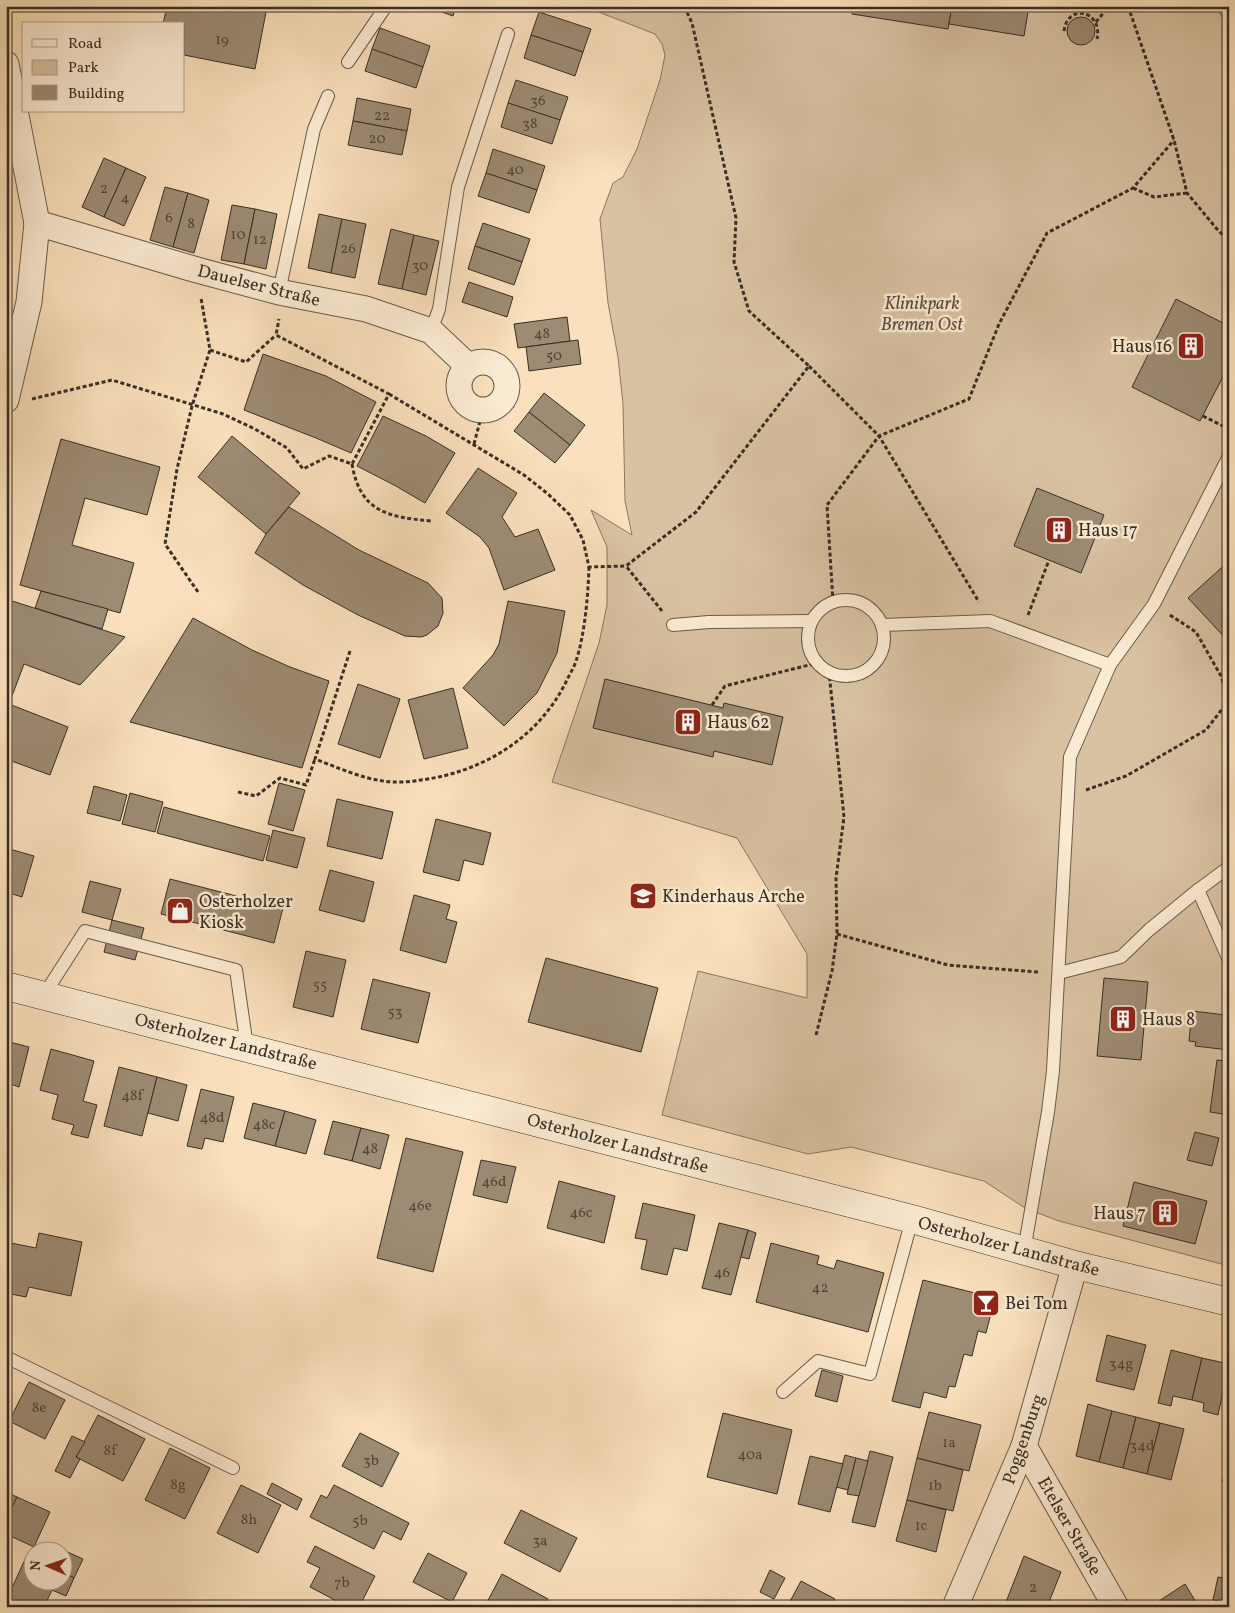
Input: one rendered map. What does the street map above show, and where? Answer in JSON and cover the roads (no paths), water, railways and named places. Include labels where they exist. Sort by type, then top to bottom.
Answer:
[{"type":"main road","name":"Osterholzer Landstraße","points":[[6,986],[912,1219],[1075,1265],[1229,1302]]},
{"type":"street","points":[[6,64],[38,223],[16,400]]},
{"type":"street","name":"Dauelser Straße","points":[[38,223],[281,293],[366,309],[430,331],[468,366]]},
{"type":"street","points":[[487,361],[497,365],[504,373],[507,383],[506,393],[501,402],[493,408],[482,410],[473,408],[465,402],[458,384],[461,374],[468,366],[477,362],[487,361]]},
{"type":"street","name":"Poggenburg","points":[[955,1607],[1024,1446],[1075,1265]]},
{"type":"street","name":"Etelser Straße","points":[[1024,1446],[1116,1607]]},
{"type":"lane","points":[[348,62],[386,6]]},
{"type":"lane","points":[[1221,6],[1229,13]]},
{"type":"lane","points":[[430,331],[439,309],[458,187],[508,34]]},
{"type":"lane","points":[[281,293],[314,129],[328,96]]},
{"type":"lane","points":[[1024,1251],[1048,1112],[1053,1071],[1070,757],[1110,665],[1154,604],[1229,456]]},
{"type":"lane","points":[[848,600],[862,603],[874,612],[882,625],[884,640],[880,654],[871,666],[858,674],[843,676],[829,672],[817,663],[810,650],[808,635],[811,621],[820,609],[833,602],[848,600]]},
{"type":"lane","points":[[673,625],[709,622],[811,621]]},
{"type":"lane","points":[[882,625],[990,621],[1110,665]]},
{"type":"lane","points":[[1059,973],[1121,957],[1150,930],[1229,867]]},
{"type":"lane","points":[[1198,890],[1229,960]]},
{"type":"lane","points":[[44,995],[85,931],[95,933],[236,970],[247,1047]]},
{"type":"lane","points":[[783,1392],[818,1361],[870,1374],[912,1219]]},
{"type":"lane","points":[[6,1357],[233,1468]]},
{"type":"place","name":"Haus 16","points":[[1191,346]]},
{"type":"place","name":"Haus 17","points":[[1059,530]]},
{"type":"place","name":"Haus 62","points":[[688,722]]},
{"type":"place","name":"Kinderhaus Arche","points":[[643,896]]},
{"type":"place","name":"Osterholzer Kiosk","points":[[180,911]]},
{"type":"place","name":"Haus 8","points":[[1123,1019]]},
{"type":"place","name":"Haus 7","points":[[1165,1213]]},
{"type":"place","name":"Bei Tom","points":[[986,1303]]},
{"type":"park label","name":"Klinikpark Bremen Ost","points":[[922,313]]}]
